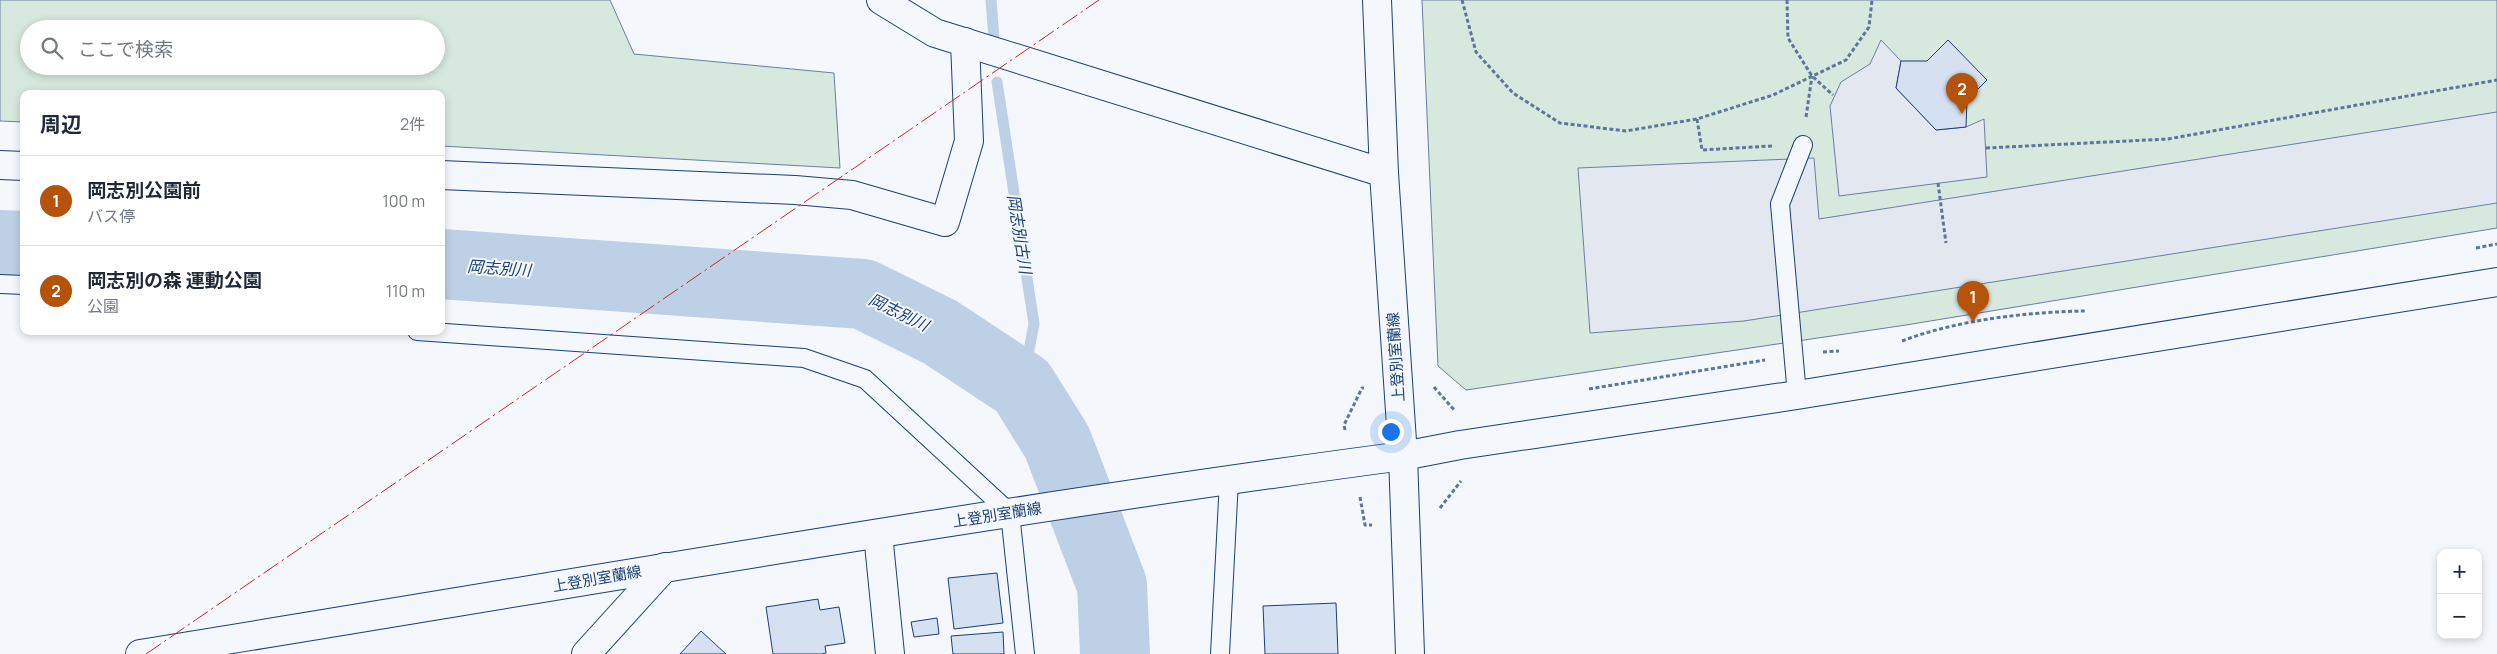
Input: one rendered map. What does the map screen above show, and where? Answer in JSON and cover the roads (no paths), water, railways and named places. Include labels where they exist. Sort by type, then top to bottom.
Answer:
[{"type":"street","points":[[881,0],[935,33],[1384,173]]},
{"type":"street","name":"上登別室蘭線","points":[[140,654],[665,567],[1229,480],[1404,456],[1384,173],[1377,0]]},
{"type":"street","points":[[445,175],[795,190],[852,195],[946,222],[969,141],[965,42]]},
{"type":"street","points":[[0,165],[20,166]]},
{"type":"street","points":[[1410,654],[1404,456],[1797,395],[2497,282]]},
{"type":"street","points":[[878,534],[890,654]]},
{"type":"street","points":[[586,654],[665,567]]},
{"type":"lane","points":[[1797,395],[1780,204],[1803,145]]},
{"type":"lane","points":[[0,284],[20,285]]},
{"type":"lane","points":[[445,333],[804,358],[865,379],[1020,512],[1025,654]]},
{"type":"lane","points":[[1220,654],[1229,480]]},
{"type":"waterway","name":"岡志別古川","points":[[991,0],[994,38]]},
{"type":"waterway","name":"岡志別古川","points":[[997,82],[1034,324],[1022,386]]},
{"type":"waterway","name":"岡志別川","points":[[0,245],[20,246]]},
{"type":"waterway","name":"岡志別川","points":[[445,264],[863,294],[940,332],[1022,386],[1057,442],[1112,585],[1115,654]]},
{"type":"place","name":"岡志別の森 運動公園","points":[[1962,114]]},
{"type":"place","name":"岡志別公園前","points":[[1973,322]]}]
